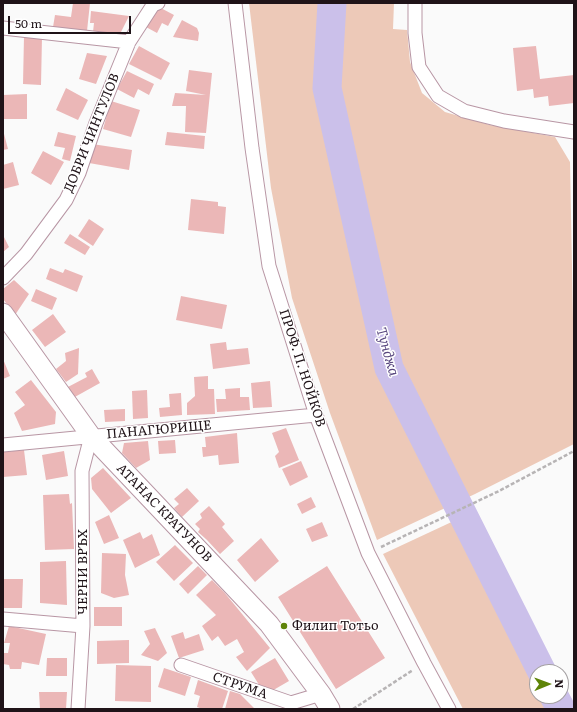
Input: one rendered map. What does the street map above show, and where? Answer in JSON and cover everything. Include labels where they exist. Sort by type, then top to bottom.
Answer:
[{"type":"street","name":"ДОБРИ ЧИНТУЛОВ","points":[[3,278],[26,254],[66,200],[79,173],[96,123],[129,42],[154,5],[158,3]]},
{"type":"street","name":"ПРОФ. П. НОЙКОВ","points":[[235,3],[252,148],[269,266],[316,415],[368,553],[449,709]]},
{"type":"street","points":[[415,3],[414,33],[419,67],[438,96],[464,111],[504,121],[574,132]]},
{"type":"street","points":[[3,28],[129,42]]},
{"type":"street","name":"АТАНАС КРАТУНОВ","points":[[3,313],[91,436],[269,624],[326,702]]},
{"type":"street","name":"ПАНАГЮРИЩЕ","points":[[3,445],[316,415]]},
{"type":"street","name":"ЧЕРНИ ВРЪХ","points":[[78,709],[83,626],[82,471],[91,436]]},
{"type":"street","points":[[3,619],[83,626]]},
{"type":"street","name":"СТРУМА","points":[[181,665],[291,703],[326,702]]},
{"type":"path","points":[[368,553],[498,491],[574,451]]},
{"type":"path","points":[[353,709],[424,663]]},
{"type":"shaded area","points":[[249,3],[394,3],[393,29],[407,30],[410,62],[422,93],[445,112],[490,125],[555,137],[570,162],[574,444],[475,494],[377,540],[330,413],[292,298],[271,188]]},
{"type":"shaded area","points":[[473,512],[553,664],[529,664],[529,704],[569,704],[569,694],[574,704],[574,709],[463,709],[383,554]]},
{"type":"building","points":[[73,3],[90,3],[87,31],[53,27],[55,15],[71,17]]},
{"type":"building","points":[[157,6],[174,15],[168,26],[162,23],[157,33],[146,27]]},
{"type":"building","points":[[91,11],[129,16],[120,34],[93,32],[94,23],[90,23]]},
{"type":"building","points":[[182,20],[197,28],[199,33],[198,41],[173,37]]},
{"type":"building","points":[[24,36],[42,37],[41,85],[23,84]]},
{"type":"building","points":[[139,46],[170,63],[161,80],[129,64]]},
{"type":"building","points":[[536,46],[540,79],[574,75],[574,103],[549,106],[548,96],[534,98],[533,89],[517,91],[513,48]]},
{"type":"building","points":[[87,53],[107,56],[96,84],[79,79]]},
{"type":"building","points":[[189,70],[212,73],[206,133],[185,132],[186,106],[172,106],[175,93],[206,95],[186,91]]},
{"type":"building","points":[[127,71],[154,84],[149,95],[138,89],[134,98],[117,89]]},
{"type":"building","points":[[66,88],[88,100],[78,120],[56,110]]},
{"type":"building","points":[[27,94],[27,119],[3,119],[3,95]]},
{"type":"building","points":[[111,101],[140,110],[131,137],[103,129]]},
{"type":"building","points":[[3,130],[8,149],[3,150]]},
{"type":"building","points":[[58,132],[76,136],[70,161],[62,159],[65,148],[54,146]]},
{"type":"building","points":[[167,132],[205,136],[204,149],[165,145]]},
{"type":"building","points":[[92,144],[132,150],[129,170],[89,163]]},
{"type":"building","points":[[43,151],[64,162],[51,185],[31,173]]},
{"type":"building","points":[[13,162],[19,185],[3,189],[3,165]]},
{"type":"building","points":[[191,199],[218,202],[218,206],[226,207],[224,234],[188,230]]},
{"type":"building","points":[[89,219],[104,229],[93,246],[78,236]]},
{"type":"building","points":[[70,234],[90,247],[85,255],[64,243]]},
{"type":"building","points":[[3,235],[9,247],[3,252]]},
{"type":"building","points":[[50,268],[63,273],[65,269],[83,276],[77,292],[46,279]]},
{"type":"building","points":[[14,280],[29,294],[15,315],[3,299],[3,289]]},
{"type":"building","points":[[36,289],[57,298],[52,310],[31,301]]},
{"type":"building","points":[[181,296],[227,305],[222,329],[176,320]]},
{"type":"building","points":[[53,314],[66,332],[45,347],[32,330]]},
{"type":"building","points":[[226,342],[227,350],[248,348],[250,364],[213,369],[210,344]]},
{"type":"building","points":[[79,348],[78,374],[66,382],[56,369],[66,361],[65,353]]},
{"type":"building","points":[[3,359],[10,376],[3,379]]},
{"type":"building","points":[[92,369],[100,383],[73,398],[66,388],[87,377],[85,373]]},
{"type":"building","points":[[208,376],[208,389],[214,389],[215,414],[187,415],[187,403],[195,396],[194,377]]},
{"type":"building","points":[[31,380],[56,412],[55,424],[22,431],[14,413],[25,405],[15,392]]},
{"type":"building","points":[[270,381],[272,407],[253,408],[251,383]]},
{"type":"building","points":[[240,388],[240,397],[249,397],[250,410],[217,412],[216,399],[226,399],[225,389]]},
{"type":"building","points":[[147,390],[148,418],[133,419],[132,391]]},
{"type":"building","points":[[181,393],[182,415],[160,417],[159,408],[170,407],[169,394]]},
{"type":"building","points":[[125,409],[125,421],[105,422],[104,410]]},
{"type":"building","points":[[286,428],[299,460],[279,468],[275,456],[279,452],[272,433]]},
{"type":"building","points":[[237,433],[239,463],[219,465],[218,455],[203,457],[202,447],[206,447],[205,437]]},
{"type":"building","points":[[175,440],[176,453],[159,454],[158,441]]},
{"type":"building","points":[[148,441],[150,460],[136,468],[122,453],[124,443]]},
{"type":"building","points":[[24,450],[27,475],[3,477],[3,452]]},
{"type":"building","points":[[64,451],[68,476],[46,480],[42,455]]},
{"type":"building","points":[[301,461],[308,477],[290,486],[282,469]]},
{"type":"building","points":[[103,468],[131,498],[111,513],[92,489],[91,478]]},
{"type":"building","points":[[187,488],[199,501],[182,517],[174,508],[179,504],[174,499]]},
{"type":"building","points":[[69,494],[70,504],[72,503],[74,549],[45,550],[43,495]]},
{"type":"building","points":[[311,497],[316,507],[302,514],[297,504]]},
{"type":"building","points":[[209,506],[225,524],[222,527],[234,541],[220,554],[198,532],[200,529],[195,524],[202,518],[200,514]]},
{"type":"building","points":[[109,515],[119,538],[104,544],[95,522]]},
{"type":"building","points":[[322,522],[328,536],[312,542],[306,529]]},
{"type":"building","points":[[140,532],[143,539],[152,534],[160,555],[135,568],[123,540]]},
{"type":"building","points":[[261,538],[279,561],[255,582],[237,560]]},
{"type":"building","points":[[175,545],[193,563],[174,581],[156,562]]},
{"type":"building","points":[[102,553],[126,554],[125,575],[129,595],[114,598],[101,593]]},
{"type":"building","points":[[66,561],[67,605],[40,603],[40,562]]},
{"type":"building","points":[[198,566],[207,575],[188,594],[179,584]]},
{"type":"building","points":[[327,566],[385,658],[336,689],[278,597]]},
{"type":"building","points":[[4,579],[23,579],[22,608],[4,608]]},
{"type":"building","points":[[212,580],[224,592],[270,648],[247,671],[236,657],[244,652],[237,639],[225,646],[218,636],[212,641],[202,626],[216,615],[196,595]]},
{"type":"building","points":[[94,607],[122,607],[122,626],[94,626]]},
{"type":"building","points":[[9,626],[46,634],[39,665],[22,662],[21,669],[10,669],[9,665],[3,664],[3,653],[8,653],[10,643],[4,643]]},
{"type":"building","points":[[155,628],[167,653],[158,661],[141,655],[150,644],[144,631]]},
{"type":"building","points":[[183,632],[185,639],[199,634],[204,650],[179,658],[171,636]]},
{"type":"building","points":[[129,640],[129,663],[97,664],[97,641]]},
{"type":"building","points":[[47,658],[67,658],[67,676],[46,676]]},
{"type":"building","points":[[275,658],[289,681],[270,692],[266,687],[261,688],[251,672]]},
{"type":"building","points":[[116,665],[151,666],[151,702],[115,701]]},
{"type":"building","points":[[164,668],[191,677],[185,696],[158,687]]},
{"type":"building","points":[[198,680],[228,691],[222,709],[203,709],[197,707],[200,696],[194,694]]},
{"type":"building","points":[[230,691],[240,694],[254,708],[225,709]]},
{"type":"building","points":[[39,692],[67,692],[66,709],[40,709]]},
{"type":"waterway","name":"Тунджа","points":[[332,3],[327,88],[389,368],[538,664]]},
{"type":"waterway","name":"Тунджа","points":[[558,704],[561,709]]},
{"type":"place","name":"Филип Тотьо","points":[[284,626]]}]
